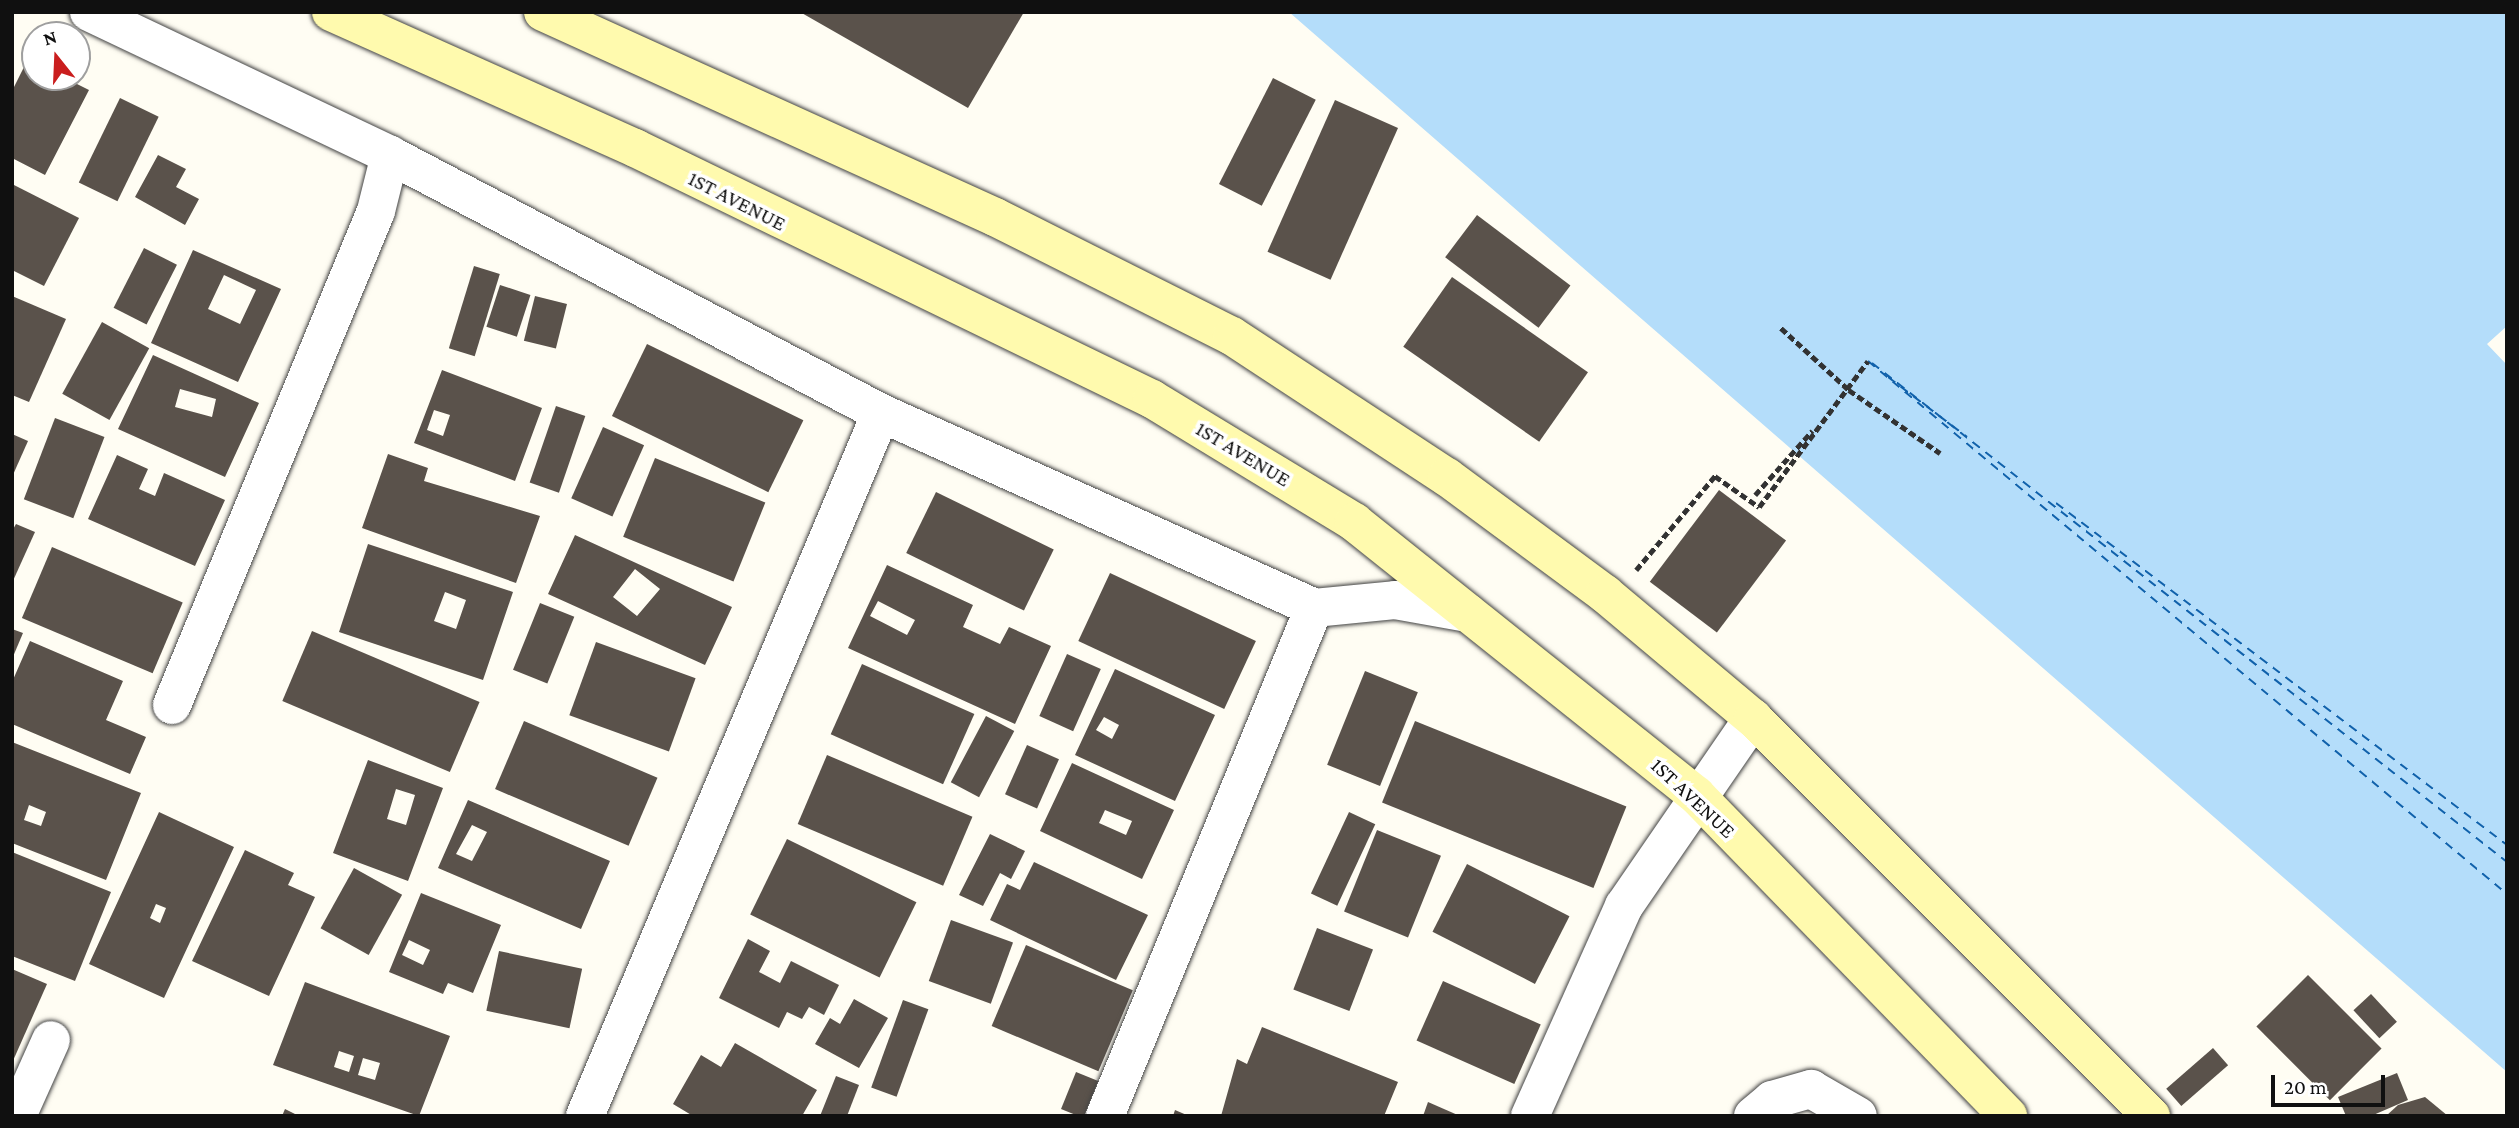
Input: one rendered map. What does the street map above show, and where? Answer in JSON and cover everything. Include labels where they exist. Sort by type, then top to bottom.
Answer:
[{"type":"main road","name":"1ST AVENUE","points":[[331,12],[635,148],[1152,399],[1354,522],[1696,795],[2007,1116]]},
{"type":"main road","points":[[543,12],[995,217],[1232,336],[1447,477],[1605,594],[1753,718],[2151,1116]]},
{"type":"street","points":[[89,12],[390,155],[881,413],[1314,608],[1395,600],[1468,613]]},
{"type":"street","points":[[172,705],[376,211],[390,155]]},
{"type":"street","points":[[585,1116],[881,413]]},
{"type":"street","points":[[1105,1116],[1314,608]]},
{"type":"street","points":[[1530,1116],[1624,906],[1696,795],[1753,718]]},
{"type":"street","points":[[17,1116],[51,1040]]},
{"type":"street","points":[[1753,1116],[1772,1100],[1811,1089],[1858,1116]]},
{"type":"path","points":[[1781,328],[1849,390],[1940,453]]},
{"type":"path","points":[[1605,594],[1650,559],[1716,476],[1759,507],[1868,361]]},
{"type":"path","points":[[1755,495],[1849,390]]},
{"type":"water","points":[[1289,12],[2507,12],[2507,326],[2487,344],[2507,365],[2507,1072]]},
{"type":"building","points":[[800,12],[1024,12],[968,108]]},
{"type":"building","points":[[21,73],[21,91],[88,91],[45,175],[12,158],[12,91]]},
{"type":"building","points":[[1273,78],[1316,100],[1262,206],[1219,184]]},
{"type":"building","points":[[120,98],[159,117],[117,201],[79,182]]},
{"type":"building","points":[[1335,100],[1398,128],[1331,280],[1267,252]]},
{"type":"building","points":[[158,155],[186,169],[176,187],[199,199],[185,225],[135,197]]},
{"type":"building","points":[[12,184],[79,218],[44,286],[12,270]]},
{"type":"building","points":[[1477,215],[1570,285],[1539,328],[1445,257]]},
{"type":"building","points":[[144,248],[177,265],[147,324],[114,308]]},
{"type":"building","points":[[193,250],[281,289],[238,382],[151,343]],"holes":[[[224,275],[256,290],[240,324],[208,309]]]},
{"type":"building","points":[[474,266],[500,274],[475,356],[449,348]]},
{"type":"building","points":[[1452,277],[1588,372],[1539,442],[1403,347]]},
{"type":"building","points":[[500,285],[530,295],[517,337],[486,327]]},
{"type":"building","points":[[12,296],[66,319],[29,402],[12,395]]},
{"type":"building","points":[[535,296],[567,304],[556,349],[524,341]]},
{"type":"building","points":[[102,322],[149,348],[109,420],[62,394]]},
{"type":"building","points":[[647,344],[803,420],[768,492],[612,416]]},
{"type":"building","points":[[153,355],[259,403],[225,477],[118,429]],"holes":[[[180,389],[216,399],[212,417],[175,407]]]},
{"type":"building","points":[[442,370],[542,408],[515,481],[414,443]],"holes":[[[434,410],[450,415],[443,436],[427,430]]]},
{"type":"building","points":[[556,406],[585,416],[559,493],[530,483]]},
{"type":"building","points":[[55,418],[104,437],[73,518],[24,499]]},
{"type":"building","points":[[603,427],[644,445],[612,517],[571,498]]},
{"type":"building","points":[[12,434],[28,441],[12,477]]},
{"type":"building","points":[[388,454],[428,468],[424,481],[540,516],[516,583],[362,528]]},
{"type":"building","points":[[117,455],[148,469],[139,489],[155,496],[164,473],[225,500],[195,566],[88,519]]},
{"type":"building","points":[[655,458],[765,503],[733,581],[623,537]]},
{"type":"building","points":[[1719,490],[1786,541],[1717,632],[1650,582]]},
{"type":"building","points":[[936,492],[1054,549],[1024,611],[906,553]]},
{"type":"building","points":[[16,524],[35,532],[12,583],[12,531]]},
{"type":"building","points":[[575,535],[732,607],[705,665],[548,594]],"holes":[[[635,569],[660,589],[637,616],[613,597]]]},
{"type":"building","points":[[368,544],[513,592],[483,680],[339,632]],"holes":[[[445,592],[466,600],[456,629],[434,621]]]},
{"type":"building","points":[[52,547],[183,602],[153,673],[22,618]]},
{"type":"building","points":[[887,565],[973,605],[963,627],[1000,644],[1009,627],[1051,646],[1015,724],[848,648]],"holes":[[[878,601],[915,620],[907,635],[870,616]]]},
{"type":"building","points":[[1110,573],[1256,641],[1224,709],[1078,641]]},
{"type":"building","points":[[540,603],[574,617],[547,684],[513,670]]},
{"type":"building","points":[[12,629],[23,633],[12,659]]},
{"type":"building","points":[[312,631],[480,702],[450,772],[282,701]]},
{"type":"building","points":[[30,641],[123,681],[106,720],[146,737],[130,774],[12,724],[12,682]]},
{"type":"building","points":[[596,642],[696,678],[669,752],[569,715]]},
{"type":"building","points":[[1067,654],[1101,669],[1073,731],[1039,716]]},
{"type":"building","points":[[862,664],[974,714],[943,784],[831,734]]},
{"type":"building","points":[[1115,669],[1215,715],[1175,801],[1075,755]],"holes":[[[1104,717],[1119,725],[1112,739],[1096,730]]]},
{"type":"building","points":[[1365,671],[1418,692],[1380,786],[1327,765]]},
{"type":"building","points":[[986,716],[1014,731],[979,797],[951,782]]},
{"type":"building","points":[[524,721],[657,778],[629,846],[495,789]]},
{"type":"building","points":[[1415,721],[1626,806],[1593,888],[1382,803]]},
{"type":"building","points":[[12,742],[141,793],[106,880],[12,843]],"holes":[[[29,805],[46,812],[41,826],[24,820]]]},
{"type":"building","points":[[1027,745],[1059,759],[1037,809],[1005,794]]},
{"type":"building","points":[[827,755],[972,817],[943,886],[798,824]]},
{"type":"building","points":[[368,760],[443,788],[408,881],[333,853]],"holes":[[[396,789],[415,795],[406,825],[387,819]]]},
{"type":"building","points":[[1072,763],[1174,810],[1142,879],[1040,831]],"holes":[[[1105,810],[1132,821],[1126,835],[1099,823]]]},
{"type":"building","points":[[468,800],[610,861],[581,929],[438,868]],"holes":[[[472,825],[487,832],[472,861],[456,854]]]},
{"type":"building","points":[[159,812],[234,847],[164,998],[89,964]],"holes":[[[156,904],[166,908],[160,923],[150,918]]]},
{"type":"building","points":[[1349,812],[1375,824],[1337,906],[1311,894]]},
{"type":"building","points":[[1377,830],[1441,856],[1408,937],[1344,912]]},
{"type":"building","points":[[990,834],[1025,851],[1011,879],[1000,873],[983,906],[959,895]]},
{"type":"building","points":[[787,839],[916,902],[880,978],[750,914]]},
{"type":"building","points":[[245,850],[294,873],[288,885],[315,897],[269,996],[192,961]]},
{"type":"building","points":[[12,852],[111,892],[75,981],[12,956]]},
{"type":"building","points":[[1034,862],[1148,915],[1116,980],[990,920],[1007,884],[1020,890]]},
{"type":"building","points":[[1467,864],[1569,916],[1535,984],[1432,932]]},
{"type":"building","points":[[354,868],[402,895],[369,955],[321,928]]},
{"type":"building","points":[[421,893],[501,925],[473,993],[448,983],[443,994],[389,972]],"holes":[[[409,940],[430,950],[423,965],[402,955]]]},
{"type":"building","points":[[951,920],[1013,943],[991,1004],[929,981]]},
{"type":"building","points":[[1317,928],[1373,950],[1349,1011],[1293,990]]},
{"type":"building","points":[[748,939],[770,951],[759,972],[780,983],[791,961],[839,985],[824,1015],[809,1007],[802,1019],[787,1012],[779,1028],[719,998]]},
{"type":"building","points":[[1026,945],[1133,990],[1098,1071],[992,1026]]},
{"type":"building","points":[[499,951],[582,969],[569,1028],[486,1011]]},
{"type":"building","points":[[12,969],[47,984],[12,1063]]},
{"type":"building","points":[[2308,975],[2382,1049],[2330,1100],[2256,1027]]},
{"type":"building","points":[[1443,981],[1541,1025],[1514,1084],[1417,1040]]},
{"type":"building","points":[[305,982],[450,1036],[419,1116],[273,1065]],"holes":[[[339,1051],[354,1056],[349,1072],[334,1067]],[[363,1058],[380,1063],[375,1080],[358,1075]]]},
{"type":"building","points":[[2371,994],[2397,1022],[2379,1038],[2353,1010]]},
{"type":"building","points":[[854,999],[888,1018],[859,1068],[815,1044],[830,1018],[840,1024]]},
{"type":"building","points":[[903,1000],[928,1009],[897,1097],[871,1087]]},
{"type":"building","points":[[1262,1027],[1398,1082],[1384,1116],[1221,1116],[1237,1059],[1247,1064]]},
{"type":"building","points":[[735,1043],[817,1090],[802,1116],[693,1116],[673,1104],[701,1055],[721,1067]]},
{"type":"building","points":[[2213,1048],[2228,1065],[2181,1106],[2166,1089]]},
{"type":"building","points":[[1076,1072],[1098,1081],[1084,1116],[1061,1109]]},
{"type":"building","points":[[2397,1073],[2408,1100],[2371,1116],[2346,1116],[2338,1097]]},
{"type":"building","points":[[836,1076],[859,1085],[847,1116],[820,1116]]},
{"type":"building","points":[[2425,1097],[2448,1116],[2386,1116],[2398,1105]]},
{"type":"building","points":[[1428,1102],[1460,1116],[1423,1116]]},
{"type":"building","points":[[285,1109],[299,1116],[282,1116]]},
{"type":"building","points":[[1175,1110],[1189,1116],[1173,1116]]},
{"type":"ferry route","points":[[1868,361],[2507,894]]},
{"type":"ferry route","points":[[1872,363],[2507,862]]},
{"type":"ferry route","points":[[1888,377],[1967,437]]},
{"type":"ferry route","points":[[2056,503],[2507,845]]}]
